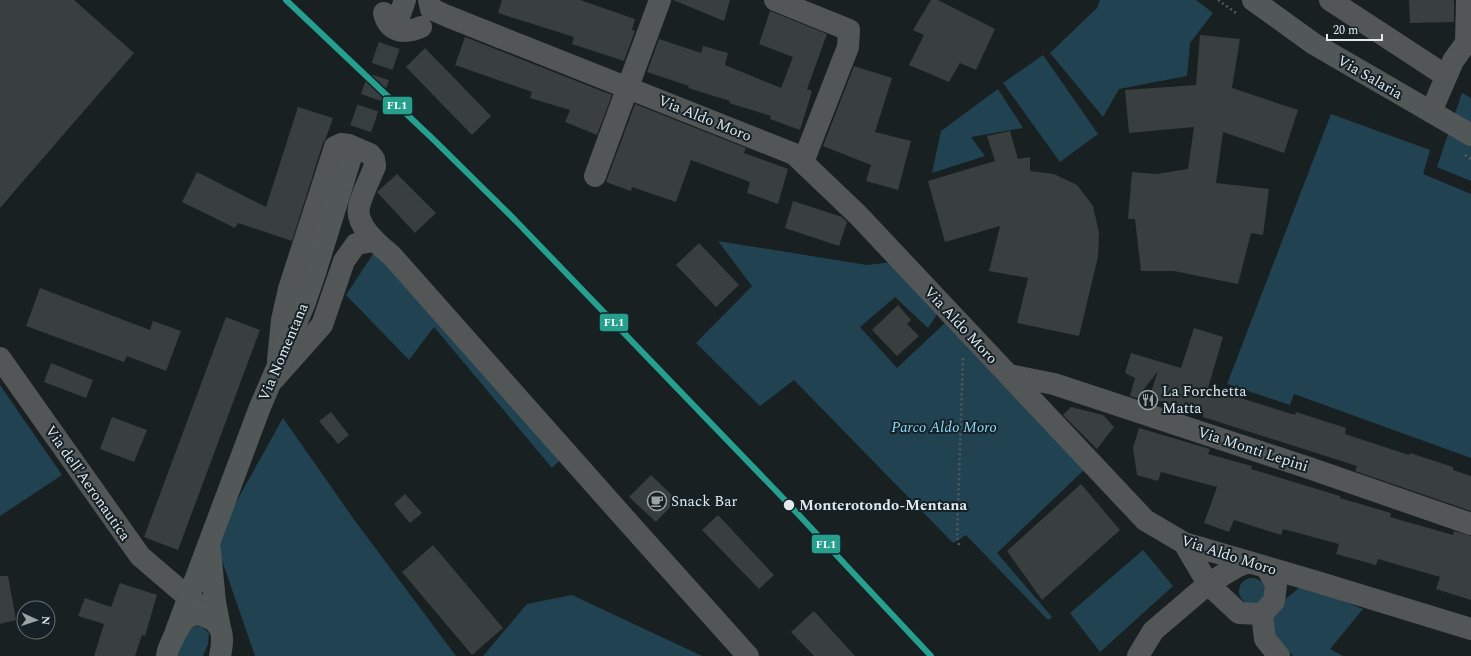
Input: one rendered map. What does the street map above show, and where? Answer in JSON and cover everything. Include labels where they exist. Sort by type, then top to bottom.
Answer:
[{"type":"main road","name":"Via Salaria","points":[[1253,0],[1314,44],[1471,135]]},
{"type":"main road","name":"Via Nomentana","points":[[176,632],[273,374]]},
{"type":"main road","name":"Via Nomentana","points":[[210,542],[212,576],[221,639]]},
{"type":"main road","points":[[167,655],[176,632],[182,622],[190,615],[201,614],[221,639]]},
{"type":"street","name":"Via Aldo Moro","points":[[429,0],[431,8],[447,16],[794,154],[858,215],[1145,520],[1184,543],[1471,629]]},
{"type":"street","points":[[595,176],[660,0]]},
{"type":"street","points":[[775,0],[849,30],[848,47],[803,162]]},
{"type":"street","points":[[1330,0],[1446,76]]},
{"type":"street","points":[[1431,112],[1453,61],[1466,43],[1467,0]]},
{"type":"street","points":[[394,8],[386,21],[389,25],[400,31],[412,31],[447,16]]},
{"type":"street","points":[[273,374],[289,289],[343,154],[341,144],[349,145],[370,154],[374,159],[375,166],[359,208],[360,219],[374,241],[392,256],[748,656]]},
{"type":"street","points":[[273,374],[322,325],[344,260],[356,244],[374,241]]},
{"type":"street","name":"Via dell'Aeronautica","points":[[0,358],[140,556],[189,598],[202,607],[221,639]]},
{"type":"street","name":"Via Monti Lepini","points":[[1009,376],[1061,387],[1309,468],[1471,524]]},
{"type":"street","points":[[1184,543],[1208,584],[1239,612],[1268,608],[1288,591],[1298,585],[1314,581]]},
{"type":"street","points":[[1138,656],[1153,631],[1208,584],[1236,567],[1257,565],[1276,585],[1268,608],[1265,639],[1279,656]]},
{"type":"path","points":[[959,545],[957,538],[964,350],[975,339]]},
{"type":"green space","points":[[1100,0],[1196,0],[1213,13],[1190,43],[1187,76],[1119,89],[1103,117],[1050,53],[1097,8]]},
{"type":"green space","points":[[1043,55],[1098,134],[1060,162],[1003,83]]},
{"type":"green space","points":[[998,89],[1023,128],[971,137],[985,156],[932,173],[941,131]]},
{"type":"green space","points":[[1462,93],[1471,98],[1471,181],[1437,167]]},
{"type":"green space","points":[[1331,114],[1430,150],[1423,174],[1471,194],[1471,458],[1294,394],[1290,405],[1227,384]]},
{"type":"green space","name":"Parco Aldo Moro","points":[[718,241],[867,265],[893,262],[940,310],[928,328],[895,297],[860,327],[897,368],[946,322],[1086,468],[997,553],[1052,617],[1048,620],[966,535],[953,543],[794,380],[760,406],[696,343],[752,286]]},
{"type":"green space","points":[[375,251],[562,458],[552,468],[434,327],[409,360],[346,295]]},
{"type":"green space","points":[[0,385],[62,475],[0,516]]},
{"type":"green space","points":[[283,418],[355,521],[456,656],[255,656],[215,540]]},
{"type":"green space","points":[[1143,550],[1173,586],[1100,652],[1070,613]]},
{"type":"green space","points":[[1252,578],[1261,582],[1265,591],[1261,600],[1252,604],[1243,600],[1239,591],[1243,582]]},
{"type":"green space","points":[[1305,586],[1363,609],[1330,649],[1343,656],[1293,656],[1273,636],[1267,615],[1300,587]]},
{"type":"green space","points":[[572,595],[702,656],[483,656],[527,604]]},
{"type":"green space","points":[[195,626],[202,627],[209,633],[208,644],[203,656],[178,656],[187,632]]},
{"type":"building","points":[[0,0],[74,0],[134,53],[0,208]]},
{"type":"building","points":[[502,0],[580,0],[635,19],[632,30],[635,31],[624,61],[572,44],[574,37],[498,13]]},
{"type":"building","points":[[673,0],[730,0],[724,21]]},
{"type":"building","points":[[931,0],[938,0],[995,29],[976,70],[960,63],[949,82],[909,65],[924,35],[913,30]]},
{"type":"building","points":[[1409,0],[1454,0],[1454,22],[1410,23]]},
{"type":"building","points":[[770,11],[827,34],[807,89],[812,91],[800,130],[770,119],[771,116],[729,103],[730,101],[688,88],[689,86],[647,72],[659,39],[701,53],[703,46],[728,53],[725,65],[781,88],[793,57],[759,44]]},
{"type":"building","points":[[1200,35],[1240,39],[1232,88],[1298,110],[1284,153],[1223,132],[1216,183],[1269,189],[1263,235],[1251,233],[1238,284],[1174,271],[1141,271],[1135,219],[1128,219],[1132,172],[1156,174],[1188,169],[1194,127],[1129,133],[1125,90],[1196,85]]},
{"type":"building","points":[[465,37],[612,95],[597,135],[565,122],[570,110],[530,98],[532,92],[455,65]]},
{"type":"building","points":[[425,48],[491,116],[472,135],[406,67]]},
{"type":"building","points":[[854,66],[892,78],[875,132],[911,141],[898,190],[866,181],[871,165],[823,146]]},
{"type":"building","points":[[635,104],[746,148],[744,153],[788,169],[778,204],[747,193],[750,182],[691,160],[676,202],[632,187],[631,191],[606,182]]},
{"type":"building","points":[[298,107],[333,118],[323,143],[292,241],[238,223],[235,228],[182,202],[197,172],[266,207]]},
{"type":"building","points":[[1010,131],[1018,159],[1030,157],[1030,171],[1054,174],[1077,185],[1093,206],[1099,233],[1098,257],[1079,336],[1017,323],[1028,278],[989,271],[1000,226],[945,242],[928,181],[995,161],[987,136]]},
{"type":"building","points":[[397,174],[436,213],[415,233],[377,192]]},
{"type":"building","points":[[793,201],[842,217],[847,222],[839,246],[785,228]]},
{"type":"building","points":[[699,243],[739,285],[716,307],[676,265]]},
{"type":"building","points":[[40,288],[150,330],[153,321],[181,331],[166,371],[127,356],[124,362],[26,326]]},
{"type":"building","points":[[898,305],[911,320],[907,324],[919,336],[897,356],[872,330]]},
{"type":"building","points":[[226,317],[260,330],[178,550],[144,537]]},
{"type":"building","points":[[1194,328],[1223,337],[1208,388],[1295,415],[1296,412],[1346,428],[1345,434],[1409,455],[1410,453],[1453,467],[1453,470],[1471,476],[1471,511],[1355,471],[1357,466],[1203,417],[1203,414],[1149,398],[1158,371],[1137,398],[1130,396],[1135,378],[1125,373],[1131,353],[1181,368]]},
{"type":"building","points":[[51,363],[93,380],[86,398],[44,382]]},
{"type":"building","points":[[1071,407],[1103,415],[1114,427],[1097,449],[1063,415]]},
{"type":"building","points":[[331,412],[349,435],[338,444],[319,421]]},
{"type":"building","points":[[112,417],[147,430],[134,462],[100,449]]},
{"type":"building","points":[[1139,428],[1210,449],[1208,454],[1252,466],[1251,469],[1391,513],[1390,517],[1453,535],[1454,531],[1471,536],[1471,600],[1436,589],[1440,577],[1378,559],[1376,565],[1336,554],[1339,544],[1283,529],[1281,535],[1234,520],[1229,532],[1204,523],[1217,487],[1161,472],[1158,481],[1137,475],[1133,448]]},
{"type":"building","points":[[651,475],[677,500],[656,522],[629,497]]},
{"type":"building","points":[[1081,484],[1120,530],[1042,600],[1007,551]]},
{"type":"building","points":[[405,494],[422,513],[410,523],[394,504]]},
{"type":"building","points":[[718,515],[774,575],[759,589],[702,530]]},
{"type":"building","points":[[433,545],[503,628],[472,655],[402,572]]},
{"type":"building","points":[[0,576],[8,576],[16,620],[0,624]]},
{"type":"building","points":[[120,583],[157,595],[145,636],[142,635],[135,656],[94,656],[104,624],[78,616],[85,598],[111,607]]},
{"type":"building","points":[[814,611],[855,656],[814,656],[791,632]]},
{"type":"tunnel","points":[[350,160],[399,17]]},
{"type":"transit line","name":"FL1","points":[[286,0],[435,141],[515,220],[782,497],[931,656]]},
{"type":"place","name":"La Forchetta Matta","points":[[1148,400]]},
{"type":"place","name":"Snack Bar","points":[[657,501]]},
{"type":"place","name":"Monterotondo-Mentana","points":[[789,505]]}]
